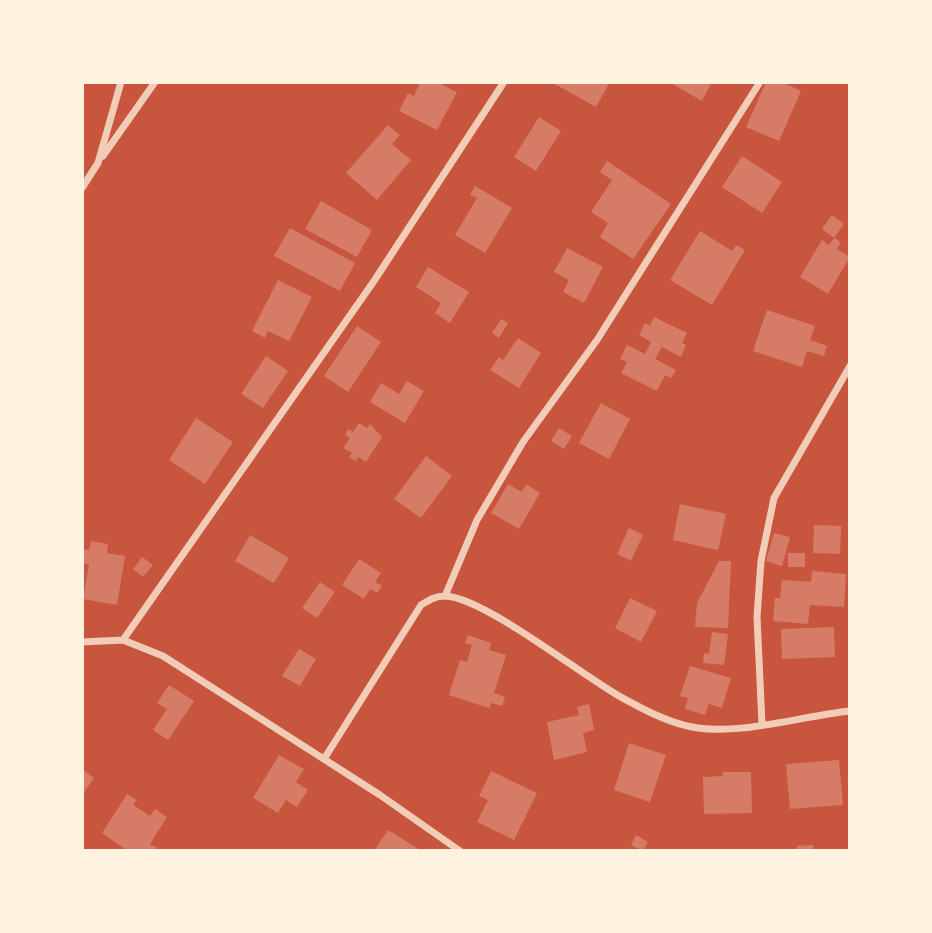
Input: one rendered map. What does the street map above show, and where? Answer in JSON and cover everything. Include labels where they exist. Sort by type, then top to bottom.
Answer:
[{"type":"street","points":[[98,163],[121,82]]},
{"type":"street","points":[[82,188],[155,82]]},
{"type":"street","points":[[123,640],[374,281],[503,82]]},
{"type":"street","points":[[445,596],[477,520],[523,442],[597,340],[760,82]]},
{"type":"street","points":[[762,723],[757,617],[761,561],[774,498],[850,366]]},
{"type":"street","points":[[324,760],[421,605],[433,597],[445,596],[477,606],[617,695],[659,716],[711,730],[850,711]]},
{"type":"street","points":[[82,642],[123,640],[163,656],[460,851]]},
{"type":"building","points":[[420,82],[437,82],[457,92],[437,130],[399,111],[408,93],[414,96]]},
{"type":"building","points":[[551,82],[610,82],[596,107]]},
{"type":"building","points":[[669,82],[712,82],[702,101]]},
{"type":"building","points":[[766,82],[782,82],[801,91],[779,141],[746,127]]},
{"type":"building","points":[[539,117],[561,131],[536,171],[514,157]]},
{"type":"building","points":[[388,125],[400,135],[392,144],[411,160],[377,200],[346,173]]},
{"type":"building","points":[[742,156],[782,182],[762,213],[722,187]]},
{"type":"building","points":[[607,161],[671,204],[633,259],[600,237],[608,223],[591,212],[612,180],[600,172]]},
{"type":"building","points":[[475,186],[512,208],[485,253],[455,235],[477,198],[470,195]]},
{"type":"building","points":[[321,201],[372,230],[357,257],[305,229]]},
{"type":"building","points":[[832,215],[844,224],[834,238],[822,229]]},
{"type":"building","points":[[290,228],[355,263],[340,291],[274,256]]},
{"type":"building","points":[[700,231],[732,251],[736,245],[745,250],[712,305],[670,280]]},
{"type":"building","points":[[834,238],[841,242],[837,249],[850,257],[828,294],[800,277],[822,240],[829,245]]},
{"type":"building","points":[[567,248],[603,267],[584,303],[563,292],[569,280],[554,272]]},
{"type":"building","points":[[428,267],[469,292],[450,323],[435,313],[441,303],[416,287]]},
{"type":"building","points":[[278,280],[312,297],[289,341],[268,331],[265,338],[252,331]]},
{"type":"building","points":[[767,310],[815,326],[810,340],[827,346],[824,356],[807,351],[802,367],[753,351]]},
{"type":"building","points":[[654,317],[687,333],[682,343],[686,345],[681,357],[662,347],[655,359],[676,370],[671,378],[665,375],[657,391],[621,373],[627,362],[620,359],[627,345],[645,354],[651,342],[639,335],[645,323],[650,326]]},
{"type":"building","points":[[501,319],[508,323],[499,338],[492,333]]},
{"type":"building","points":[[357,326],[381,342],[348,392],[324,376]]},
{"type":"building","points":[[518,338],[541,353],[519,388],[490,370],[499,357],[503,360]]},
{"type":"building","points":[[266,356],[288,371],[263,408],[241,394]]},
{"type":"building","points":[[407,381],[424,391],[405,423],[370,402],[381,383],[399,394]]},
{"type":"building","points":[[601,403],[630,419],[609,459],[579,443]]},
{"type":"building","points":[[196,418],[233,442],[205,484],[169,460]]},
{"type":"building","points":[[359,423],[367,428],[370,424],[382,437],[366,462],[358,457],[356,461],[349,457],[352,453],[343,448],[350,438],[345,435],[348,429],[353,432]]},
{"type":"building","points":[[559,428],[572,436],[564,449],[551,441]]},
{"type":"building","points":[[426,456],[452,476],[421,518],[394,499]]},
{"type":"building","points":[[508,484],[522,492],[526,484],[540,493],[519,529],[491,513]]},
{"type":"building","points":[[680,504],[726,514],[718,550],[673,540]]},
{"type":"building","points":[[814,525],[841,526],[840,554],[813,553]]},
{"type":"building","points":[[629,528],[643,535],[631,561],[617,554]]},
{"type":"building","points":[[774,533],[790,537],[782,566],[766,561]]},
{"type":"building","points":[[250,535],[289,558],[274,583],[235,561]]},
{"type":"building","points":[[91,541],[108,544],[107,553],[125,556],[117,605],[83,599],[89,564],[82,563],[82,549],[89,550]]},
{"type":"building","points":[[788,553],[805,553],[805,567],[788,567]]},
{"type":"building","points":[[142,557],[153,565],[143,577],[133,569]]},
{"type":"building","points":[[359,559],[381,573],[375,582],[382,586],[377,593],[370,589],[364,599],[342,585]]},
{"type":"building","points":[[719,561],[731,561],[728,628],[695,627],[697,603]]},
{"type":"building","points":[[812,571],[846,574],[844,607],[810,605],[808,624],[773,621],[775,598],[780,598],[782,580],[811,582]]},
{"type":"building","points":[[320,582],[335,592],[317,618],[302,608]]},
{"type":"building","points":[[630,598],[657,611],[641,642],[615,628]]},
{"type":"building","points":[[834,627],[835,657],[782,659],[781,629]]},
{"type":"building","points":[[712,632],[728,634],[724,665],[703,663],[704,653],[709,654]]},
{"type":"building","points":[[468,635],[491,643],[489,650],[506,655],[494,693],[505,697],[502,706],[491,703],[489,708],[449,695],[460,660],[467,662],[472,645],[465,643]]},
{"type":"building","points":[[299,649],[316,659],[300,686],[282,676]]},
{"type":"building","points":[[690,666],[731,678],[722,708],[709,704],[705,715],[685,709],[688,698],[680,696]]},
{"type":"building","points":[[169,685],[194,701],[168,740],[153,730],[167,709],[157,703]]},
{"type":"building","points":[[589,704],[594,730],[583,733],[587,752],[554,760],[547,722],[579,715],[577,707]]},
{"type":"building","points":[[629,743],[666,755],[650,802],[614,790]]},
{"type":"building","points":[[279,755],[304,769],[296,782],[308,790],[297,807],[286,800],[278,813],[253,798]]},
{"type":"building","points":[[839,760],[843,805],[790,809],[786,764]]},
{"type":"building","points":[[82,769],[94,778],[82,795]]},
{"type":"building","points":[[491,771],[537,793],[514,840],[477,822],[488,800],[479,796]]},
{"type":"building","points":[[723,772],[751,772],[752,813],[704,814],[703,777],[723,776]]},
{"type":"building","points":[[127,794],[137,800],[133,805],[150,816],[155,809],[167,817],[150,844],[157,848],[156,851],[128,851],[102,833]]},
{"type":"building","points":[[388,830],[422,851],[374,851]]},
{"type":"building","points":[[636,835],[648,842],[643,851],[631,845]]},
{"type":"building","points":[[813,845],[814,851],[797,851],[797,846]]}]
